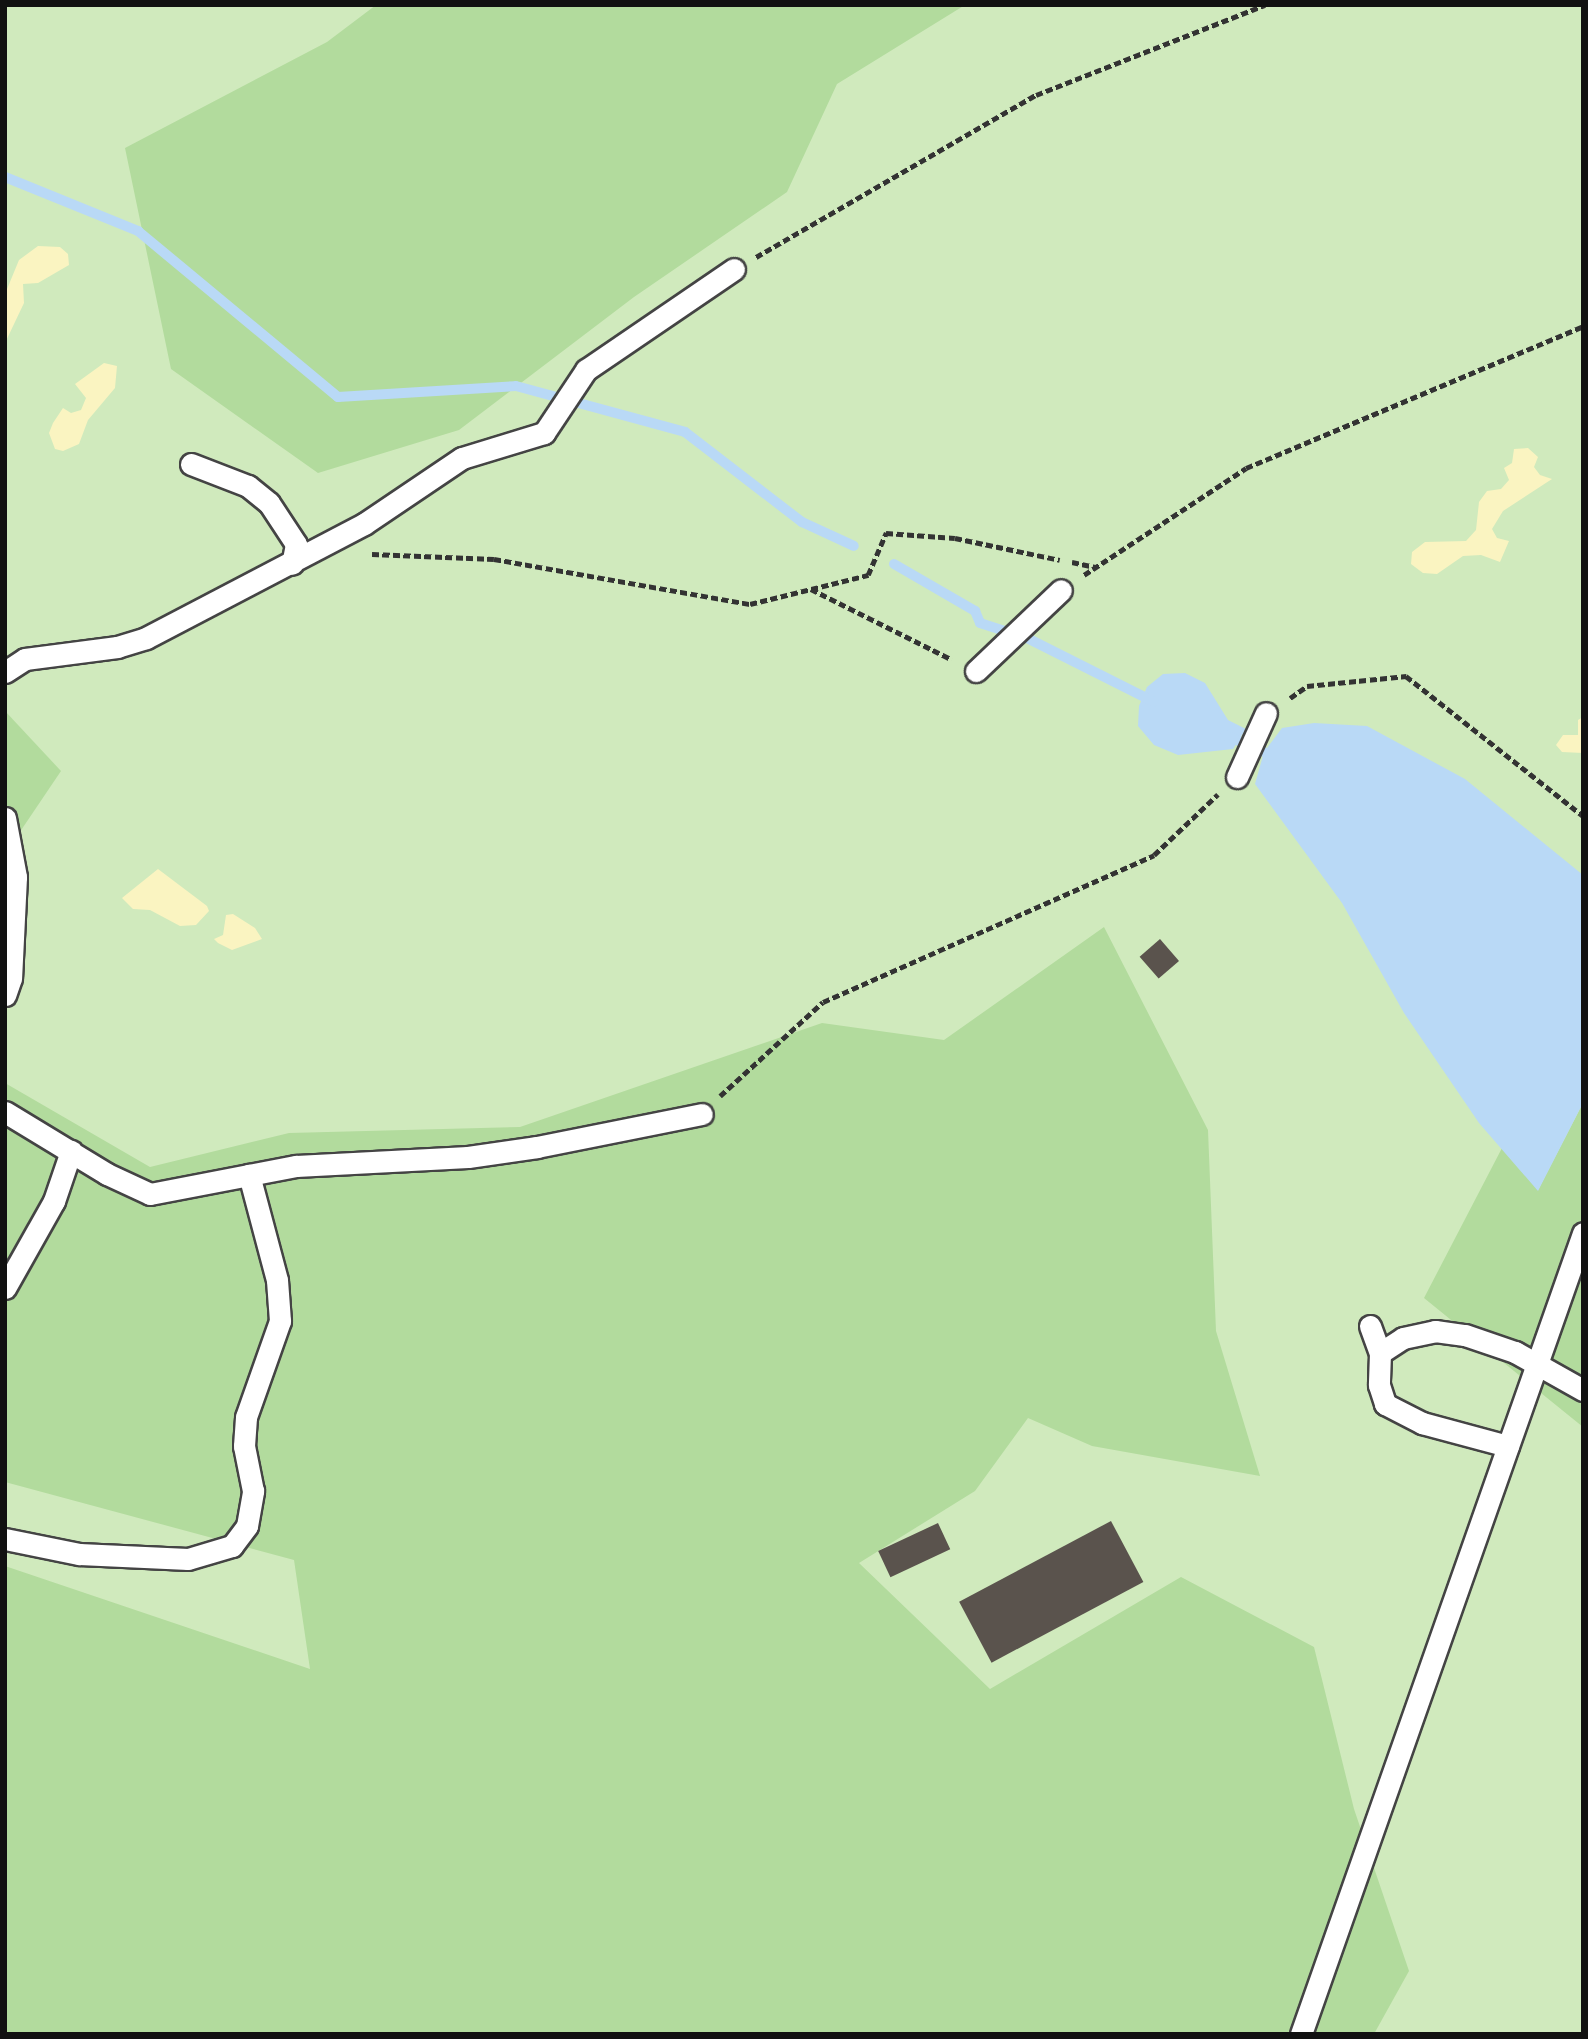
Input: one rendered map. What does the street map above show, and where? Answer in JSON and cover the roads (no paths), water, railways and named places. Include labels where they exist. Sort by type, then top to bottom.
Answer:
[{"type":"lane","points":[[5,672],[25,659],[117,647],[146,638],[364,524],[462,458],[549,428],[586,370],[734,269]]},
{"type":"lane","points":[[191,464],[248,486],[269,503],[296,544],[292,564]]},
{"type":"lane","points":[[982,665],[1034,612],[1061,590]]},
{"type":"lane","points":[[1237,777],[1266,713]]},
{"type":"lane","points":[[5,818],[16,877],[11,978],[5,995]]},
{"type":"lane","points":[[5,1112],[150,1194],[310,1164],[468,1157],[610,1134],[702,1114]]},
{"type":"lane","points":[[5,1288],[54,1201],[71,1151]]},
{"type":"lane","points":[[5,1539],[79,1554],[188,1559],[232,1546],[247,1526],[253,1491],[244,1446],[246,1417],[280,1321],[277,1280],[249,1175]]},
{"type":"lane","points":[[1301,2034],[1583,1233]]},
{"type":"lane","points":[[1370,1326],[1380,1353],[1385,1404],[1399,1415],[1508,1446]]},
{"type":"lane","points":[[1380,1353],[1404,1338],[1435,1331],[1465,1335],[1515,1352],[1583,1390]]},
{"type":"water","points":[[1185,673],[1205,683],[1228,720],[1246,729],[1233,749],[1178,755],[1154,745],[1138,726],[1139,706],[1147,687],[1163,674]]},
{"type":"water","points":[[1314,723],[1367,726],[1465,779],[1583,875],[1583,1103],[1538,1191],[1479,1123],[1404,1013],[1342,903],[1255,784],[1264,752],[1282,728]]},
{"type":"waterway","points":[[5,177],[138,231],[338,397],[516,386],[685,432],[802,522],[854,546]]},
{"type":"waterway","points":[[894,564],[975,611],[980,623],[1027,638],[1154,702]]},
{"type":"waterway","points":[[1225,735],[1264,752]]}]
